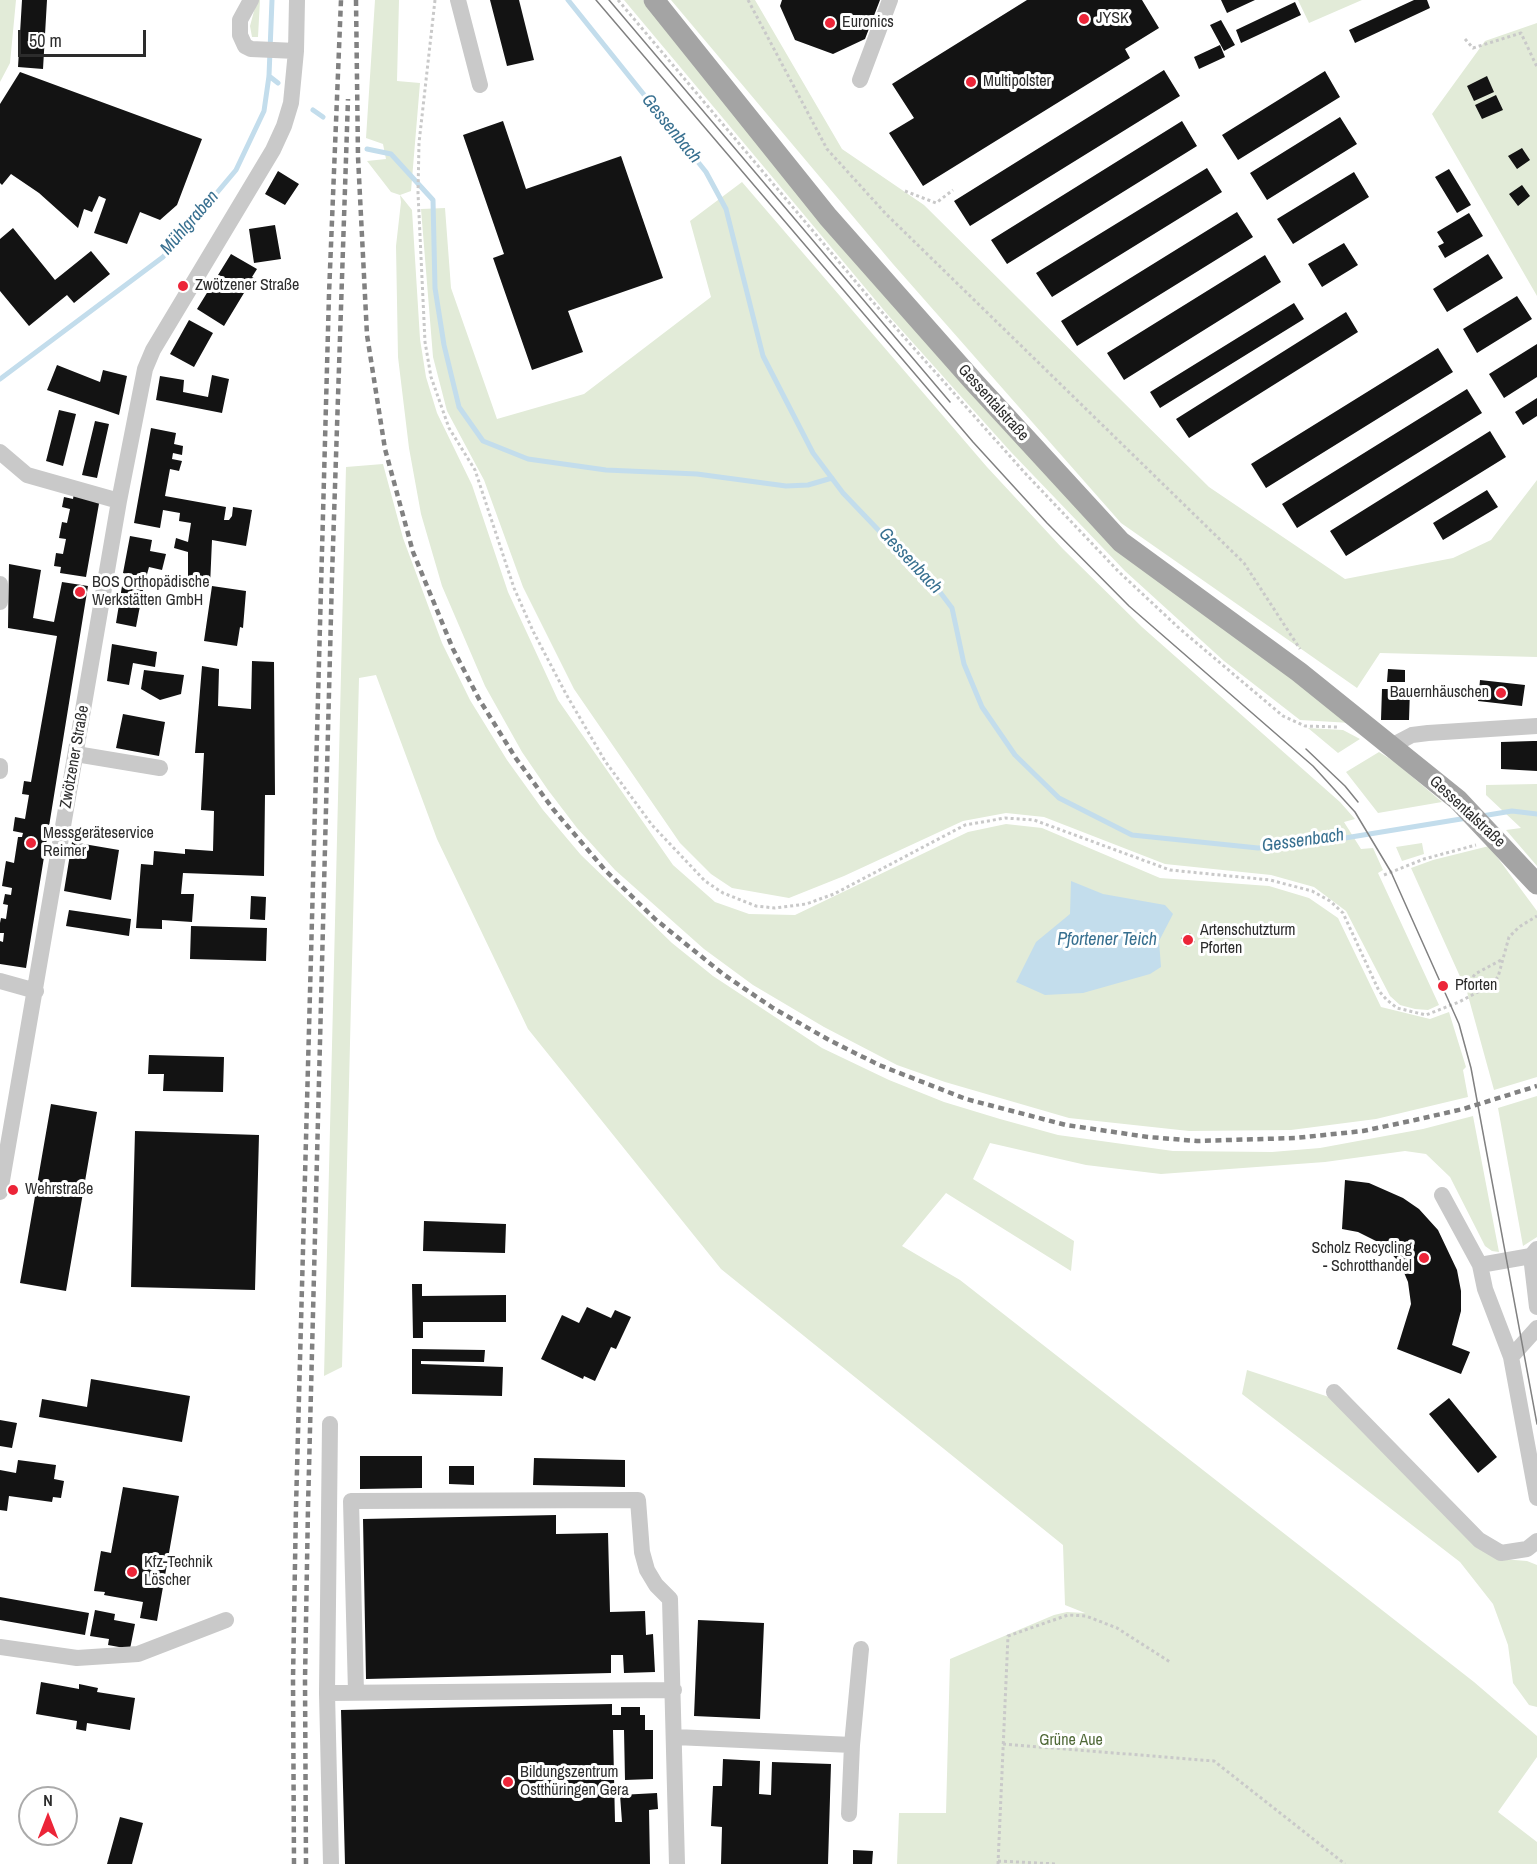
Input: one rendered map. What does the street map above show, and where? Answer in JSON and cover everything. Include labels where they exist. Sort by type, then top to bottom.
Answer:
[{"type":"main road","name":"Gessentalstraße","points":[[654,0],[828,217],[973,381],[1121,542],[1299,672],[1458,800],[1485,838],[1537,884]]},
{"type":"street","points":[[251,0],[240,20],[240,35],[245,46],[257,49],[289,50]]},
{"type":"street","name":"Zwötzener Straße","points":[[0,1192],[119,501],[145,369],[153,350],[273,150],[291,103],[289,50],[297,0]]},
{"type":"street","points":[[458,0],[480,85]]},
{"type":"street","points":[[860,80],[890,0]]},
{"type":"street","points":[[0,452],[27,475],[119,501]]},
{"type":"street","points":[[0,584],[0,602]]},
{"type":"street","points":[[1391,746],[1412,735],[1537,726]]},
{"type":"street","points":[[76,754],[160,768]]},
{"type":"street","points":[[0,766],[0,771]]},
{"type":"street","points":[[0,981],[36,992]]},
{"type":"street","points":[[1442,1195],[1480,1265],[1485,1288],[1511,1357],[1537,1498]]},
{"type":"street","points":[[1480,1265],[1534,1253],[1537,1307]]},
{"type":"street","points":[[1511,1357],[1537,1328]]},
{"type":"street","points":[[1334,1392],[1479,1540],[1501,1553],[1527,1549],[1537,1541]]},
{"type":"street","points":[[330,1424],[327,1693],[331,1864]]},
{"type":"street","points":[[356,1692],[351,1501],[471,1498],[638,1500],[642,1552],[647,1570],[656,1585],[670,1599],[677,1864]]},
{"type":"street","points":[[0,1647],[77,1658],[138,1654],[226,1620]]},
{"type":"street","points":[[849,1814],[852,1745],[861,1649]]},
{"type":"street","points":[[327,1693],[674,1690]]},
{"type":"street","points":[[675,1737],[852,1745]]},
{"type":"path","points":[[435,0],[419,143],[418,193],[425,342],[431,377],[449,428],[475,470],[519,599],[566,694],[605,761],[635,803],[690,868],[723,893],[740,901],[775,908],[791,907],[834,894],[965,825],[1020,818],[1034,820],[1170,870],[1270,880],[1312,891],[1343,913],[1379,991],[1397,1008],[1426,1015],[1474,996],[1491,986],[1498,977],[1509,937],[1519,927],[1537,916]]},
{"type":"path","points":[[748,0],[827,149],[886,214],[1244,563],[1300,646],[1299,672]]},
{"type":"path","points":[[1465,39],[1473,48],[1521,33],[1537,67]]},
{"type":"path","points":[[905,192],[936,203],[954,190]]},
{"type":"path","points":[[1384,876],[1424,859],[1485,838]]},
{"type":"path","points":[[1463,992],[1475,974],[1503,959]]},
{"type":"path","points":[[1057,1864],[998,1862],[1008,1636],[1068,1614],[1086,1616],[1117,1628],[1170,1662]]},
{"type":"path","points":[[1003,1744],[1214,1761],[1345,1864]]},
{"type":"green space","points":[[0,0],[16,0],[10,63],[0,82]]},
{"type":"green space","points":[[257,0],[260,0],[258,37],[252,37],[250,26]]},
{"type":"green space","points":[[375,0],[399,0],[397,81],[420,83],[411,191],[400,195],[391,192],[367,161],[386,159],[383,144],[366,138]]},
{"type":"green space","points":[[624,0],[643,0],[1054,481],[1351,723],[1300,720],[1224,661],[1125,571],[1010,451],[888,315]]},
{"type":"green space","points":[[671,0],[755,0],[842,149],[924,205],[1209,487],[1345,579],[1453,558],[1491,540],[1537,480],[1537,657],[1380,653],[1357,688],[1121,523],[893,264]]},
{"type":"green space","points":[[1298,0],[1362,0],[1309,23]]},
{"type":"green space","points":[[1537,23],[1537,296],[1432,114],[1485,41]]},
{"type":"green space","points":[[742,182],[987,467],[1063,549],[1142,627],[1340,802],[1355,819],[1344,822],[1361,849],[1373,848],[1383,870],[1378,873],[1439,1005],[1428,1010],[1415,1009],[1400,1005],[1390,996],[1346,911],[1314,887],[1271,875],[1165,864],[1044,817],[1006,813],[963,821],[844,876],[789,898],[732,888],[711,874],[680,843],[574,689],[523,587],[484,480],[447,411],[433,357],[421,209],[445,208],[451,288],[497,419],[584,394],[711,297],[690,221]]},
{"type":"green space","points":[[400,195],[412,210],[420,339],[426,377],[437,413],[472,485],[508,592],[558,700],[673,865],[715,902],[749,914],[795,915],[968,832],[1006,824],[1042,828],[1160,878],[1269,886],[1309,898],[1338,918],[1381,1007],[1430,1019],[1449,1012],[1466,1067],[1463,1070],[1468,1097],[1376,1119],[1291,1130],[1189,1131],[1069,1118],[945,1082],[897,1065],[824,1027],[753,985],[704,949],[615,870],[577,828],[548,790],[522,752],[485,686],[442,586],[421,514],[409,448],[398,357],[396,246]]},
{"type":"green space","name":"Grüne Aue","points":[[383,464],[403,538],[442,643],[470,700],[507,760],[543,810],[581,855],[672,943],[713,976],[822,1048],[889,1080],[944,1102],[1000,1119],[1058,1135],[1173,1151],[1272,1152],[1320,1148],[1423,1129],[1473,1116],[1499,1252],[1492,1251],[1485,1246],[1450,1177],[1426,1154],[1405,1151],[1325,1162],[1161,1174],[1086,1165],[990,1143],[973,1179],[1074,1241],[1071,1271],[946,1193],[902,1246],[960,1280],[1474,1682],[1537,1736],[1537,1757],[1498,1812],[1537,1842],[1537,1864],[897,1864],[899,1813],[946,1813],[950,1659],[1054,1615],[1067,1612],[1085,1613],[1065,1605],[1063,1545],[721,1269],[528,1029],[437,839],[376,675],[359,678],[342,1367],[324,1376],[346,467]]},
{"type":"green space","points":[[1308,728],[1343,730],[1360,739],[1338,753]]},
{"type":"green space","points":[[1379,752],[1395,762],[1442,802],[1378,813],[1346,772]]},
{"type":"green space","points":[[1537,784],[1537,866],[1506,830],[1521,828],[1486,795],[1486,785]]},
{"type":"green space","points":[[1422,843],[1424,854],[1402,861],[1396,847]]},
{"type":"green space","points":[[1489,846],[1537,911],[1537,1077],[1494,1090],[1467,992],[1411,868]]},
{"type":"green space","points":[[1537,1096],[1537,1237],[1523,1246],[1498,1108]]},
{"type":"green space","points":[[1247,1370],[1332,1398],[1502,1559],[1527,1561],[1537,1565],[1537,1707],[1529,1705],[1513,1683],[1508,1645],[1493,1604],[1460,1562],[1242,1394]]},
{"type":"water","name":"Pfortener Teich","points":[[1071,881],[1103,894],[1165,905],[1173,914],[1159,941],[1161,967],[1150,974],[1083,993],[1045,995],[1016,982],[1036,942],[1070,914]]},
{"type":"building","points":[[22,0],[47,0],[43,69],[18,67]]},
{"type":"building","points":[[490,0],[519,0],[534,60],[507,66]]},
{"type":"building","name":"Euronics","points":[[782,0],[880,0],[865,39],[833,54],[795,40],[780,6]]},
{"type":"building","points":[[1027,0],[1142,0],[1159,28],[1125,49],[1130,58],[923,186],[889,133],[914,118],[892,84]]},
{"type":"building","points":[[1221,0],[1255,0],[1227,13]]},
{"type":"building","points":[[1414,0],[1427,0],[1430,8],[1355,43],[1349,30]]},
{"type":"building","points":[[1295,2],[1301,15],[1241,43],[1236,30]]},
{"type":"building","points":[[1221,20],[1235,45],[1224,51],[1210,25]]},
{"type":"building","points":[[1220,45],[1225,57],[1199,69],[1194,57]]},
{"type":"building","points":[[1164,70],[1180,96],[970,226],[954,201]]},
{"type":"building","points":[[1325,71],[1340,97],[1238,160],[1222,135]]},
{"type":"building","points":[[20,72],[202,139],[177,205],[160,220],[140,212],[127,244],[94,233],[106,199],[99,196],[92,212],[84,209],[78,228],[39,193],[11,174],[2,185],[0,183],[0,104]]},
{"type":"building","points":[[1487,76],[1494,92],[1474,101],[1467,86]]},
{"type":"building","points":[[1496,95],[1503,110],[1482,119],[1475,105]]},
{"type":"building","points":[[1340,117],[1357,144],[1267,200],[1250,173]]},
{"type":"building","points":[[503,121],[526,189],[621,156],[663,278],[568,311],[583,352],[532,370],[493,258],[504,254],[463,135]]},
{"type":"building","points":[[1182,121],[1197,146],[1007,264],[991,240]]},
{"type":"building","points":[[1522,148],[1530,160],[1517,169],[1508,156]]},
{"type":"building","points":[[1207,168],[1222,192],[1052,297],[1036,273]]},
{"type":"building","points":[[1449,169],[1471,205],[1457,213],[1435,177]]},
{"type":"building","points":[[278,171],[299,184],[285,205],[265,194]]},
{"type":"building","points":[[1354,172],[1369,197],[1293,244],[1277,219]]},
{"type":"building","points":[[1522,185],[1530,196],[1518,206],[1509,194]]},
{"type":"building","points":[[1237,212],[1253,237],[1077,346],[1061,321]]},
{"type":"building","points":[[1469,213],[1483,236],[1445,258],[1438,246],[1444,243],[1437,232]]},
{"type":"building","points":[[275,225],[281,259],[254,263],[249,229]]},
{"type":"building","points":[[13,228],[55,280],[91,251],[110,274],[74,303],[67,295],[29,326],[0,291],[0,239]]},
{"type":"building","points":[[1344,243],[1358,265],[1322,287],[1308,264]]},
{"type":"building","points":[[231,254],[257,269],[252,277],[257,280],[251,290],[247,288],[224,326],[197,309]]},
{"type":"building","points":[[1488,254],[1503,278],[1447,312],[1433,289]]},
{"type":"building","points":[[1265,255],[1281,282],[1124,380],[1107,353]]},
{"type":"building","points":[[1517,296],[1532,319],[1477,353],[1463,329]]},
{"type":"building","points":[[1294,303],[1304,319],[1160,408],[1150,392]]},
{"type":"building","points":[[1346,312],[1358,332],[1189,438],[1176,419]]},
{"type":"building","points":[[189,320],[213,333],[194,367],[170,354]]},
{"type":"building","points":[[1537,344],[1537,377],[1504,398],[1489,374]]},
{"type":"building","points":[[1438,348],[1453,372],[1266,488],[1251,464]]},
{"type":"building","points":[[57,365],[100,382],[103,370],[127,376],[119,415],[47,390]]},
{"type":"building","points":[[212,375],[229,379],[222,413],[156,400],[160,376],[184,380],[183,392],[208,397]]},
{"type":"building","points":[[1467,389],[1482,413],[1297,528],[1282,504]]},
{"type":"building","points":[[1537,398],[1537,416],[1523,425],[1515,412]]},
{"type":"building","points":[[59,410],[76,414],[63,466],[46,461]]},
{"type":"building","points":[[95,421],[109,424],[97,478],[82,475]]},
{"type":"building","points":[[151,428],[176,433],[174,444],[183,446],[182,455],[173,453],[172,459],[182,461],[179,471],[170,469],[165,496],[226,507],[224,520],[229,520],[232,516],[233,507],[252,510],[246,546],[212,540],[210,586],[188,581],[188,552],[174,548],[176,538],[188,542],[191,523],[179,521],[180,513],[163,510],[160,528],[134,523]]},
{"type":"building","points":[[1490,431],[1506,457],[1346,556],[1330,531]]},
{"type":"building","points":[[1487,490],[1498,507],[1443,540],[1433,523]]},
{"type":"building","points":[[74,493],[100,498],[86,577],[60,573],[61,567],[54,566],[56,553],[63,554],[66,539],[59,538],[62,522],[67,523],[70,509],[62,507],[64,497],[73,499]]},
{"type":"building","points":[[130,536],[152,540],[150,551],[166,554],[162,570],[149,567],[146,578],[123,573]]},
{"type":"building","points":[[9,564],[41,570],[33,618],[54,622],[62,582],[88,586],[26,968],[0,964],[0,941],[3,942],[4,933],[0,933],[0,923],[1,918],[6,919],[8,905],[3,904],[5,894],[11,895],[12,888],[2,886],[6,861],[14,863],[18,837],[22,837],[23,833],[13,831],[15,817],[25,819],[29,795],[22,794],[24,781],[31,782],[57,636],[8,628]]},
{"type":"building","points":[[122,586],[143,590],[136,627],[116,623]]},
{"type":"building","points":[[212,586],[246,591],[243,628],[240,627],[237,646],[204,641]]},
{"type":"building","points":[[112,644],[157,652],[155,667],[133,663],[129,685],[107,681]]},
{"type":"building","points":[[252,661],[274,662],[275,795],[265,795],[264,876],[183,873],[181,894],[194,894],[192,922],[162,920],[162,929],[136,928],[141,864],[153,865],[154,851],[185,854],[185,849],[213,851],[214,811],[201,810],[204,753],[195,753],[202,666],[219,669],[218,706],[251,709]]},
{"type":"building","points":[[1388,669],[1405,670],[1405,682],[1387,682]]},
{"type":"building","points":[[144,670],[184,675],[181,694],[160,700],[141,689]]},
{"type":"building","name":"Bauernhäuschen","points":[[1480,680],[1525,685],[1522,706],[1478,701]]},
{"type":"building","points":[[1382,689],[1410,689],[1409,720],[1381,720]]},
{"type":"building","points":[[123,714],[165,722],[159,756],[116,748]]},
{"type":"building","points":[[1537,741],[1537,771],[1501,769],[1501,742]]},
{"type":"building","points":[[72,842],[119,850],[111,900],[64,891]]},
{"type":"building","points":[[251,896],[266,897],[265,920],[250,919]]},
{"type":"building","points":[[69,910],[131,919],[129,936],[66,926]]},
{"type":"building","points":[[191,926],[267,928],[266,961],[190,959]]},
{"type":"building","name":"Artenschutzturm Pforten","points":[[1190,933],[1195,942],[1186,947],[1181,938]]},
{"type":"building","points":[[149,1055],[224,1057],[223,1092],[163,1091],[164,1074],[148,1074]]},
{"type":"building","points":[[51,1104],[97,1112],[66,1291],[20,1283]]},
{"type":"building","points":[[135,1131],[259,1135],[255,1290],[131,1287]]},
{"type":"building","name":"Scholz Recycling - Schrotthandel","points":[[1345,1180],[1369,1183],[1403,1198],[1419,1209],[1438,1230],[1457,1270],[1461,1291],[1461,1311],[1452,1345],[1470,1352],[1461,1374],[1397,1349],[1411,1304],[1408,1282],[1400,1263],[1382,1244],[1358,1232],[1342,1229]]},
{"type":"building","points":[[424,1221],[506,1224],[505,1253],[423,1251]]},
{"type":"building","points":[[412,1284],[422,1284],[422,1296],[506,1295],[506,1322],[423,1322],[423,1338],[413,1338]]},
{"type":"building","points":[[587,1307],[611,1318],[615,1310],[631,1317],[616,1349],[611,1347],[595,1381],[584,1376],[583,1379],[541,1359],[562,1315],[579,1323]]},
{"type":"building","points":[[412,1349],[485,1350],[484,1362],[421,1361],[421,1364],[503,1367],[502,1396],[412,1394]]},
{"type":"building","points":[[91,1379],[190,1396],[182,1442],[39,1417],[42,1399],[87,1407]]},
{"type":"building","points":[[1449,1398],[1497,1457],[1478,1473],[1429,1414]]},
{"type":"building","points":[[0,1420],[17,1423],[12,1448],[0,1446]]},
{"type":"building","points":[[360,1456],[422,1456],[422,1488],[360,1489]]},
{"type":"building","points":[[534,1458],[625,1460],[625,1487],[533,1485]]},
{"type":"building","points":[[18,1460],[56,1465],[54,1479],[64,1481],[61,1498],[53,1497],[52,1502],[9,1496],[7,1511],[0,1510],[0,1470],[16,1473]]},
{"type":"building","points":[[449,1466],[474,1466],[474,1485],[449,1484]]},
{"type":"building","name":"Kfz-Technik Löscher","points":[[123,1487],[179,1496],[157,1621],[140,1618],[143,1602],[94,1591],[101,1551],[111,1553]]},
{"type":"building","points":[[556,1515],[556,1534],[608,1533],[610,1612],[645,1611],[646,1635],[653,1634],[655,1672],[624,1673],[623,1655],[611,1655],[611,1673],[366,1679],[363,1519]]},
{"type":"building","points":[[0,1597],[89,1613],[85,1635],[0,1620]]},
{"type":"building","points":[[95,1610],[115,1614],[114,1620],[135,1624],[130,1649],[108,1645],[109,1639],[90,1636]]},
{"type":"building","points":[[698,1620],[764,1623],[760,1719],[694,1716]]},
{"type":"building","points":[[41,1682],[79,1689],[79,1684],[98,1688],[97,1692],[135,1698],[130,1730],[87,1723],[86,1731],[76,1729],[77,1721],[36,1714]]},
{"type":"building","name":"Bildungszentrum Ostthüringen Gera","points":[[612,1704],[612,1715],[621,1715],[621,1707],[640,1707],[640,1715],[645,1715],[645,1730],[653,1730],[653,1779],[625,1780],[624,1730],[613,1730],[615,1822],[622,1822],[620,1795],[657,1793],[658,1809],[649,1810],[650,1864],[345,1864],[341,1710]]},
{"type":"building","points":[[723,1759],[760,1761],[759,1794],[771,1795],[772,1762],[831,1764],[828,1864],[721,1864],[722,1827],[711,1826],[713,1786],[722,1786]]},
{"type":"building","points":[[120,1817],[143,1823],[132,1864],[107,1864]]},
{"type":"building","points":[[853,1850],[873,1851],[872,1864],[853,1864]]},
{"type":"waterway","name":"Mühlgraben","points":[[0,379],[163,257],[236,170],[264,111],[269,76],[272,0]]},
{"type":"waterway","name":"Gessenbach","points":[[568,0],[706,172],[726,209],[763,356],[813,453],[843,493],[886,538],[924,571],[952,608],[964,664],[982,707],[1015,755],[1059,798],[1132,835],[1258,848],[1345,838],[1467,818]]},
{"type":"waterway","points":[[269,76],[278,83]]},
{"type":"waterway","points":[[313,110],[323,117]]},
{"type":"waterway","points":[[367,149],[391,154],[433,200],[435,288],[444,345],[459,407],[483,441],[528,459],[606,470],[697,474],[786,486],[808,485],[832,478]]},
{"type":"waterway","name":"Gessenbach","points":[[1482,816],[1512,811],[1537,814]]},
{"type":"tram line","points":[[596,0],[973,442],[1047,523],[1129,606],[1313,766],[1355,812],[1391,872],[1459,1024],[1471,1068],[1537,1424]]},
{"type":"tram line","points":[[609,0],[950,402]]},
{"type":"tram line","points":[[1306,749],[1345,786],[1358,802]]},
{"type":"railway","points":[[294,1864],[293,1679],[296,1507],[329,294],[341,0]]},
{"type":"railway","points":[[356,0],[358,157],[367,335],[385,449],[413,552],[453,649],[479,699],[515,757],[553,809],[605,870],[655,919],[723,974],[773,1008],[829,1040],[879,1065],[966,1099],[1066,1125],[1148,1137],[1197,1141],[1295,1138],[1363,1131],[1415,1120],[1463,1109],[1537,1086]]},
{"type":"railway","points":[[306,1864],[305,1680],[308,1507],[332,576],[348,99]]},
{"type":"place","name":"JYSK","points":[[1084,19]]},
{"type":"place","name":"Euronics","points":[[830,23]]},
{"type":"place","name":"Multipolster","points":[[971,82]]},
{"type":"place","name":"Zwötzener Straße","points":[[183,286]]},
{"type":"place","name":"BOS Orthopädische Werkstätten GmbH","points":[[80,592]]},
{"type":"place","name":"Bauernhäuschen","points":[[1501,693]]},
{"type":"place","name":"Messgeräteservice Reimer","points":[[31,843]]},
{"type":"place","name":"Artenschutzturm Pforten","points":[[1188,940]]},
{"type":"place","name":"Pforten","points":[[1443,986]]},
{"type":"place","name":"Wehrstraße","points":[[13,1190]]},
{"type":"place","name":"Scholz Recycling - Schrotthandel","points":[[1424,1258]]},
{"type":"place","name":"Kfz-Technik Löscher","points":[[132,1572]]},
{"type":"place","name":"Bildungszentrum Ostthüringen Gera","points":[[508,1782]]}]
